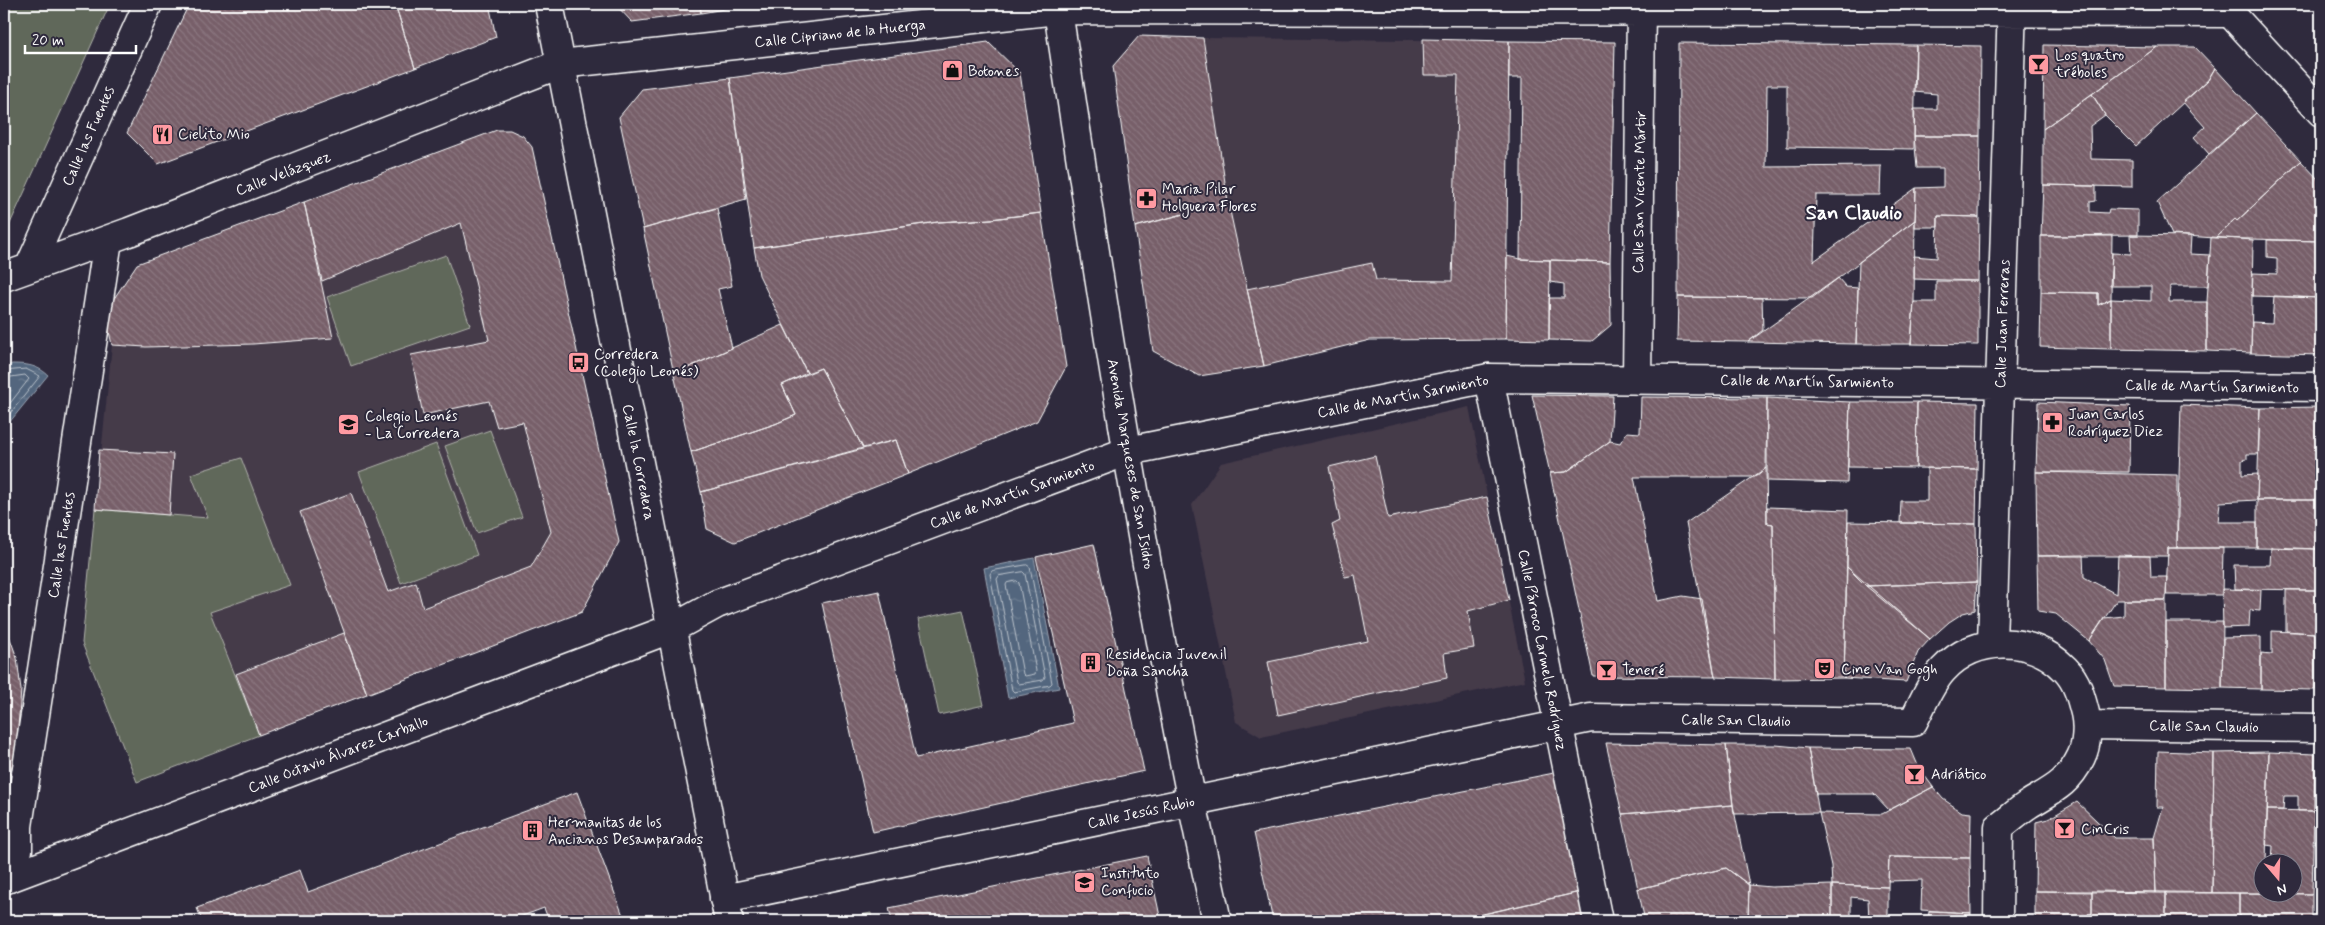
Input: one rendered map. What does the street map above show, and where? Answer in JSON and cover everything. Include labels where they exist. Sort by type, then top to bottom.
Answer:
[{"type":"street","name":"Calle las Fuentes","points":[[29,268],[148,4]]},
{"type":"street","name":"Calle la Corredera","points":[[549,4],[673,628],[726,910]]},
{"type":"street","name":"Calle Cipriano de la Huerga","points":[[560,64],[1057,7],[2226,8]]},
{"type":"street","name":"Avenida Marqueses de San Isidro","points":[[1057,7],[1128,451],[1190,801],[1216,921]]},
{"type":"street","name":"Calle San Vicente Mártir","points":[[1637,380],[1641,7]]},
{"type":"street","name":"Calle Juan Ferreras","points":[[1992,643],[2011,8]]},
{"type":"street","points":[[2226,8],[2321,112]]},
{"type":"street","name":"Calle Velázquez","points":[[4,277],[108,240],[560,64]]},
{"type":"street","name":"Calle las Fuentes","points":[[18,850],[18,826],[108,240]]},
{"type":"street","name":"Calle de Martín Sarmiento","points":[[673,628],[717,604],[1128,451],[1489,378],[2321,387]]},
{"type":"street","name":"Calle Párroco Carmelo Rodríguez","points":[[1489,378],[1598,921]]},
{"type":"street","name":"Calle Octavio Álvarez Carballo","points":[[4,880],[673,628]]},
{"type":"street","points":[[1992,643],[2015,643],[2042,652],[2065,669],[2081,692],[2087,725],[2081,756],[2060,787],[2028,805],[1999,828],[1998,921]]},
{"type":"street","name":"Calle San Claudio","points":[[1559,724],[1591,718],[1913,722],[1942,670],[1962,654],[1992,643]]},
{"type":"street","name":"Calle Jesús Rubio","points":[[726,910],[1190,801],[1559,724]]},
{"type":"street","name":"Calle San Claudio","points":[[2087,725],[2321,728]]},
{"type":"shaded area","points":[[1203,38],[1509,41],[1506,339],[1370,340],[1264,366],[1228,202]]},
{"type":"shaded area","name":"Colegio Leonés - La Corredera","points":[[497,130],[510,130],[523,136],[532,147],[619,542],[582,612],[137,782],[82,643],[112,345],[333,338],[304,202]]},
{"type":"shaded area","points":[[1469,407],[1525,681],[1261,737],[1236,722],[1192,505],[1221,463]]},
{"type":"green space","points":[[4,4],[110,4],[4,237]]},
{"type":"green space","points":[[446,255],[470,325],[351,366],[327,297]]},
{"type":"green space","points":[[490,430],[522,517],[477,533],[445,446]]},
{"type":"green space","points":[[436,444],[477,555],[401,583],[359,472]]},
{"type":"green space","points":[[241,458],[290,585],[210,612],[259,735],[137,782],[82,643],[95,509],[208,518],[191,474]]},
{"type":"green space","points":[[963,610],[984,705],[939,715],[918,619]]},
{"type":"green space","points":[[871,913],[872,921],[831,921]]},
{"type":"water","points":[[12,364],[31,366],[40,369],[48,375],[4,429],[4,367]]},
{"type":"water","points":[[1034,558],[1059,688],[1008,698],[984,568]]},
{"type":"building","points":[[189,4],[395,4],[415,68],[158,164],[127,133]]},
{"type":"building","points":[[395,4],[489,4],[496,37],[415,68]]},
{"type":"building","points":[[615,4],[700,4],[701,13],[632,22]]},
{"type":"building","points":[[700,4],[753,4],[701,13]]},
{"type":"building","points":[[1139,36],[1203,38],[1228,202],[1135,227],[1113,66]]},
{"type":"building","points":[[1423,39],[1509,41],[1506,339],[1370,340],[1264,366],[1247,289],[1372,263],[1376,280],[1452,281],[1458,75],[1424,75]]},
{"type":"building","points":[[1509,41],[1615,42],[1610,262],[1520,259],[1522,78],[1509,78]]},
{"type":"building","points":[[988,42],[1020,73],[1041,213],[991,219],[938,222],[754,248],[730,78]]},
{"type":"building","points":[[1679,43],[1916,45],[1914,149],[1787,147],[1787,85],[1767,85],[1766,167],[1881,166],[1880,195],[1816,195],[1814,261],[1916,188],[1915,220],[1812,298],[1678,297]]},
{"type":"building","points":[[1916,45],[1981,46],[1980,136],[1914,136],[1914,109],[1937,109],[1937,94],[1914,92]]},
{"type":"building","points":[[2044,45],[2157,47],[2043,129]]},
{"type":"building","points":[[2157,47],[2195,47],[2215,68],[2208,80],[2136,146],[2105,115],[2092,94]]},
{"type":"building","points":[[2215,68],[2256,113],[2209,154],[2194,137],[2205,127],[2183,102],[2208,80]]},
{"type":"building","points":[[730,78],[746,199],[643,229],[619,117],[642,89]]},
{"type":"building","points":[[2092,94],[2105,115],[2090,126],[2091,159],[2132,160],[2132,187],[2043,185],[2043,129]]},
{"type":"building","points":[[2256,113],[2301,161],[2237,221],[2235,219],[2215,238],[2172,235],[2157,202]]},
{"type":"building","points":[[497,130],[510,130],[523,136],[532,147],[619,542],[582,612],[367,694],[300,512],[351,493],[388,592],[416,582],[423,608],[531,567],[551,532],[523,422],[497,427],[489,401],[423,415],[411,355],[489,340],[461,223],[322,281],[304,202]]},
{"type":"building","points":[[1914,136],[1980,136],[1979,217],[1938,216],[1938,227],[1915,227],[1916,188],[1943,187],[1943,168],[1917,168]]},
{"type":"building","points":[[2301,161],[2321,182],[2321,241],[2215,238],[2235,219],[2237,221]]},
{"type":"building","points":[[2043,185],[2096,186],[2096,201],[2090,202],[2090,212],[2108,213],[2109,209],[2138,210],[2138,235],[2041,236]]},
{"type":"building","points":[[304,202],[333,338],[253,344],[146,347],[112,345],[105,312],[137,264]]},
{"type":"building","points":[[1228,202],[1264,366],[1199,376],[1153,351],[1135,227]]},
{"type":"building","points":[[717,208],[732,286],[718,289],[732,348],[674,374],[643,229]]},
{"type":"building","points":[[1041,213],[1066,367],[1037,421],[908,474],[896,440],[863,448],[821,368],[807,373],[759,275],[754,248],[938,222],[991,219]]},
{"type":"building","points":[[1938,216],[1979,217],[1978,281],[1914,279],[1914,256],[1937,258]]},
{"type":"building","points":[[1915,220],[1914,302],[1911,344],[1856,344],[1859,262]]},
{"type":"building","points":[[2130,235],[2191,236],[2190,254],[2210,255],[2208,286],[2170,286],[2169,302],[2207,302],[2207,351],[2111,349],[2111,299],[2151,301],[2151,286],[2110,286],[2112,253],[2131,254]]},
{"type":"building","points":[[2041,236],[2112,236],[2111,299],[2098,305],[2098,293],[2041,292]]},
{"type":"building","points":[[2211,237],[2253,240],[2251,353],[2207,351],[2207,302]]},
{"type":"building","points":[[2267,240],[2321,241],[2321,298],[2252,296],[2253,273],[2277,274],[2277,258],[2267,257]]},
{"type":"building","points":[[1507,256],[1520,259],[1550,260],[1549,340],[1506,339]]},
{"type":"building","points":[[1550,260],[1610,262],[1611,325],[1592,341],[1549,340],[1549,298],[1564,298],[1564,284],[1550,282]]},
{"type":"building","points":[[1838,278],[1846,287],[1858,288],[1856,344],[1748,342]]},
{"type":"building","points":[[1936,281],[1978,281],[1978,345],[1911,344],[1914,302],[1936,302]]},
{"type":"building","points":[[2041,292],[2098,293],[2098,305],[2111,299],[2111,349],[2040,347]]},
{"type":"building","points":[[2274,296],[2321,298],[2320,355],[2251,353],[2252,322],[2272,323]]},
{"type":"building","points":[[1678,297],[1762,298],[1763,330],[1748,342],[1677,341]]},
{"type":"building","points":[[783,325],[807,373],[782,385],[796,415],[775,424],[691,452],[674,374]]},
{"type":"building","points":[[821,368],[863,448],[701,492],[691,452],[775,424],[796,415],[782,385]]},
{"type":"building","points":[[1532,395],[1613,396],[1610,441],[1566,472],[1550,473]]},
{"type":"building","points":[[1641,397],[1767,398],[1766,468],[1755,477],[1634,477],[1658,601],[1683,596],[1702,599],[1715,677],[1593,676],[1550,473],[1566,472],[1610,441],[1620,443],[1627,432],[1640,433]]},
{"type":"building","points":[[1767,398],[1850,402],[1847,483],[1767,481]]},
{"type":"building","points":[[1850,402],[1917,402],[1916,468],[1848,467]]},
{"type":"building","points":[[1917,402],[1978,403],[1977,469],[1916,468]]},
{"type":"building","points":[[2038,402],[2130,406],[2129,472],[2036,472]]},
{"type":"building","points":[[2181,405],[2260,408],[2258,454],[2247,454],[2247,459],[2242,460],[2242,475],[2258,474],[2257,500],[2220,502],[2218,522],[2257,522],[2257,548],[2177,548]]},
{"type":"building","points":[[2320,407],[2318,500],[2257,500],[2260,408]]},
{"type":"building","points":[[896,440],[908,474],[735,542],[707,529],[701,492]]},
{"type":"building","points":[[99,450],[173,454],[169,515],[95,509]]},
{"type":"building","points":[[1375,456],[1388,518],[1487,497],[1509,600],[1468,611],[1474,648],[1444,653],[1447,678],[1278,715],[1268,662],[1368,641],[1355,575],[1345,577],[1332,525],[1340,521],[1329,467]]},
{"type":"building","points":[[1766,468],[1767,523],[1773,524],[1775,679],[1715,677],[1686,523]]},
{"type":"building","points":[[1927,468],[1977,469],[1976,524],[1900,523],[1901,501],[1927,501]]},
{"type":"building","points":[[2036,472],[2177,475],[2177,548],[2168,548],[2168,556],[2037,556]]},
{"type":"building","points":[[2257,500],[2318,500],[2317,549],[2257,548]]},
{"type":"building","points":[[1767,507],[1848,510],[1844,678],[1775,679],[1773,524],[1767,523]]},
{"type":"building","points":[[1848,522],[1976,524],[1977,582],[1866,586],[1847,567]]},
{"type":"building","name":"Residencia Juvenil Doña Sancha","points":[[1094,544],[1144,771],[873,832],[822,603],[879,591],[916,758],[1073,723],[1036,557]]},
{"type":"building","points":[[2271,547],[2317,549],[2318,590],[2235,589],[2234,565],[2270,565]]},
{"type":"building","points":[[2168,548],[2223,548],[2222,595],[2166,595]]},
{"type":"building","points":[[2083,555],[2084,577],[2116,594],[2118,555],[2150,556],[2151,577],[2167,577],[2166,600],[2117,600],[2089,641],[2056,614],[2038,611],[2037,556]]},
{"type":"building","points":[[1847,567],[1930,639],[1918,652],[1906,682],[1844,678]]},
{"type":"building","points":[[1977,582],[1975,610],[1963,613],[1949,622],[1930,639],[1866,586]]},
{"type":"building","points":[[2222,589],[2261,590],[2260,611],[2250,610],[2249,627],[2223,628]]},
{"type":"building","points":[[2286,590],[2318,590],[2315,633],[2286,631]]},
{"type":"building","points":[[2124,600],[2166,600],[2166,687],[2114,686],[2105,660],[2089,641],[2104,618],[2124,616]]},
{"type":"building","points":[[4,622],[17,658],[21,690],[16,755],[4,788]]},
{"type":"building","points":[[2166,622],[2223,622],[2222,688],[2166,687]]},
{"type":"building","points":[[2272,631],[2315,633],[2315,690],[2261,689],[2261,653],[2272,654]]},
{"type":"building","points":[[344,633],[367,694],[259,735],[236,674]]},
{"type":"building","points":[[2261,637],[2261,689],[2222,688],[2223,638]]},
{"type":"building","points":[[1606,743],[1726,745],[1733,805],[1622,814]]},
{"type":"building","points":[[1726,745],[1776,745],[1808,748],[1819,813],[1734,814]]},
{"type":"building","points":[[1808,748],[1911,749],[1919,768],[1933,787],[1889,810],[1874,794],[1816,794]]},
{"type":"building","points":[[2158,751],[2214,753],[2212,893],[2156,893],[2154,838],[2163,807],[2157,807]]},
{"type":"building","points":[[2269,752],[2266,852],[2252,852],[2252,893],[2212,893],[2214,753]]},
{"type":"building","points":[[2269,752],[2315,754],[2314,811],[2298,811],[2298,796],[2284,796],[2283,810],[2267,810]]},
{"type":"building","points":[[1554,773],[1580,892],[1452,921],[1273,921],[1254,833]]},
{"type":"building","points":[[1933,787],[1943,799],[1962,812],[1971,813],[1970,858],[1889,857],[1888,887],[1832,885],[1831,866],[1819,813],[1882,814]]},
{"type":"building","name":"Hermanitas de los Ancianos Desamparados","points":[[577,792],[625,921],[549,921],[544,908],[509,921],[202,921],[197,908],[300,870],[308,892]]},
{"type":"building","points":[[2077,802],[2115,838],[2154,838],[2156,893],[2035,891],[2036,822],[2048,819]]},
{"type":"building","points":[[1733,805],[1749,885],[1726,868],[1638,889],[1622,814]]},
{"type":"building","points":[[2267,810],[2314,811],[2312,894],[2302,894],[2302,852],[2273,852],[2273,846],[2266,845]]},
{"type":"building","name":"Instituto Confucio","points":[[1147,856],[1161,921],[892,921],[889,908]]},
{"type":"building","points":[[1889,857],[1970,858],[1971,913],[1921,910],[1922,880],[1888,881]]},
{"type":"building","points":[[1726,868],[1749,885],[1748,921],[1645,921],[1638,889]]},
{"type":"building","points":[[1749,885],[1771,887],[1832,885],[1832,921],[1748,921]]},
{"type":"building","points":[[1832,885],[1888,887],[1888,921],[1869,921],[1868,899],[1851,897],[1851,921],[1832,921]]},
{"type":"building","points":[[2035,891],[2092,891],[2092,914],[2088,914],[2088,917],[2072,917],[2072,921],[2035,921]]},
{"type":"building","points":[[2092,891],[2166,892],[2166,921],[2088,921],[2088,914],[2092,914]]},
{"type":"building","points":[[1580,892],[1586,921],[1486,921],[1484,914]]},
{"type":"building","points":[[2166,892],[2239,893],[2239,921],[2166,921]]},
{"type":"building","points":[[2239,893],[2252,893],[2252,902],[2302,902],[2302,894],[2312,894],[2312,921],[2239,921]]},
{"type":"building","points":[[1929,911],[1971,913],[1971,921],[1928,921]]},
{"type":"building","points":[[1484,914],[1486,921],[1452,921]]},
{"type":"place","name":"Los quatro tréboles","points":[[2039,64]]},
{"type":"place","name":"Botones","points":[[952,71]]},
{"type":"place","name":"Cielito Mio","points":[[162,134]]},
{"type":"place","name":"Maria Pilar Holguera Flores","points":[[1146,198]]},
{"type":"place","name":"Corredera (Colegio Leonés)","points":[[578,363]]},
{"type":"place","name":"Juan Carlos Rodríguez Diez","points":[[2052,423]]},
{"type":"place","name":"Colegio Leonés - La Corredera","points":[[349,425]]},
{"type":"place","name":"Residencia Juvenil Doña Sancha","points":[[1090,663]]},
{"type":"place","name":"Cine Van Gogh","points":[[1825,669]]},
{"type":"place","name":"Teneré","points":[[1606,670]]},
{"type":"place","name":"Adriático","points":[[1915,774]]},
{"type":"place","name":"CinCris","points":[[2065,829]]},
{"type":"place","name":"Hermanitas de los Ancianos Desamparados","points":[[532,831]]},
{"type":"place","name":"Instituto Confucio","points":[[1085,882]]},
{"type":"district","name":"San Claudio","points":[[1854,212]]}]
